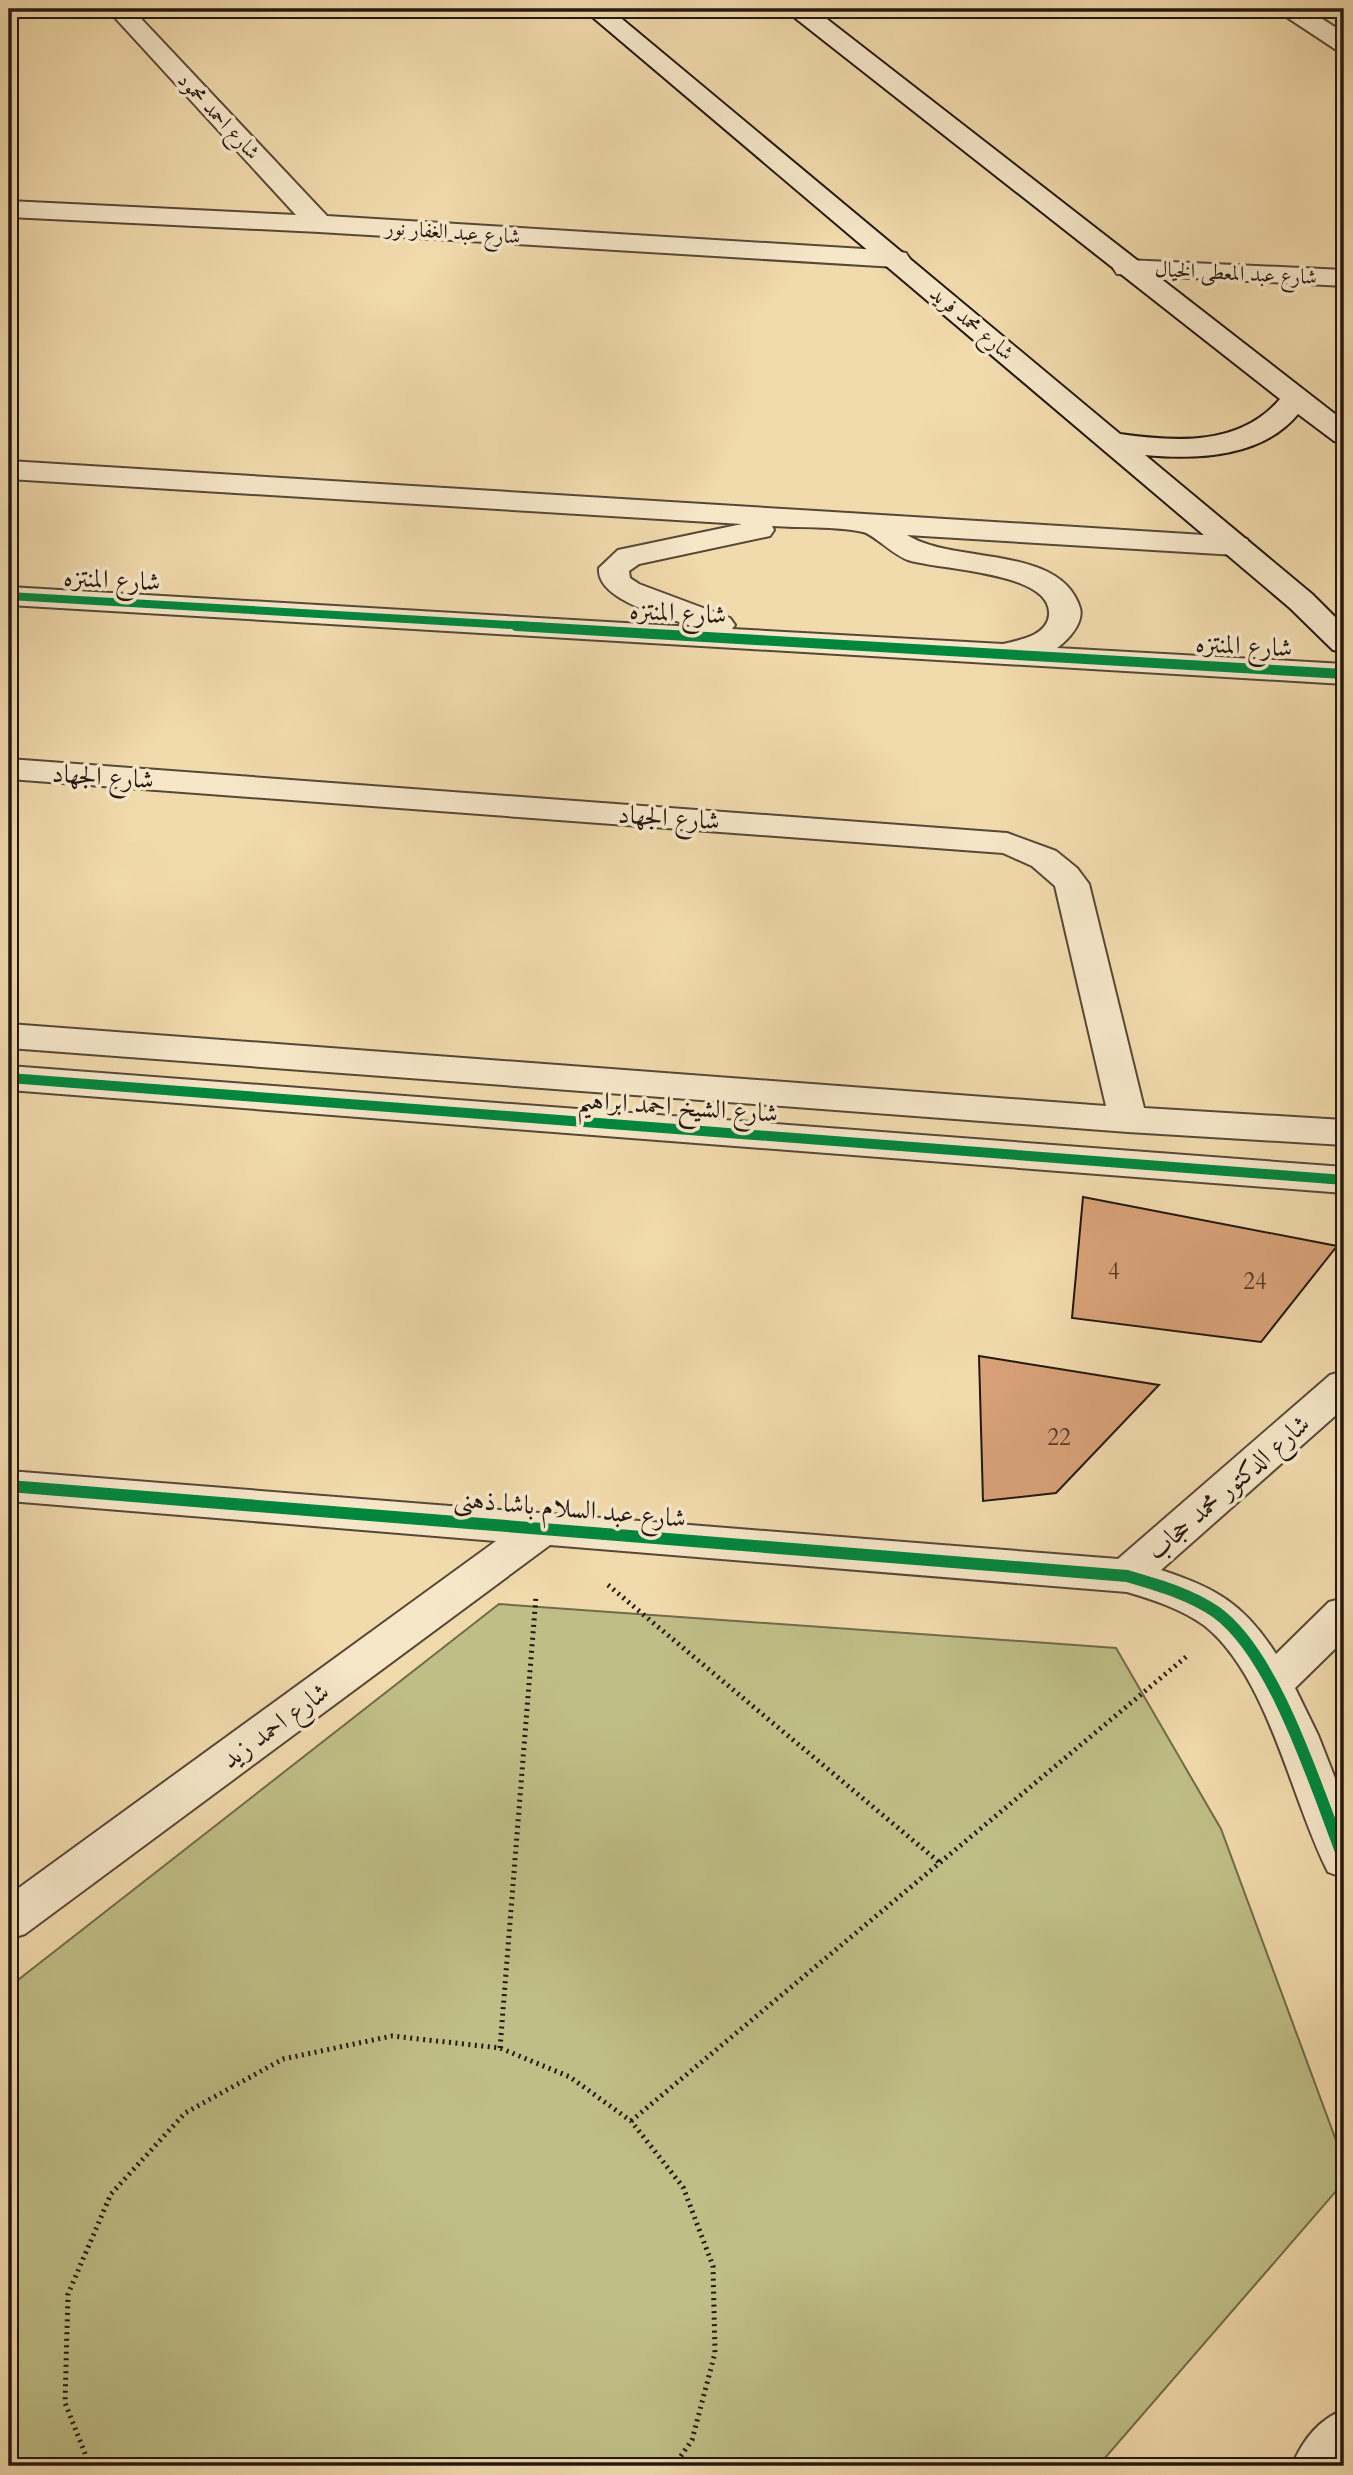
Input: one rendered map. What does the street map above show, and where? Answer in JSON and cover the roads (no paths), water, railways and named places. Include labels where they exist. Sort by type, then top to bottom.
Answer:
[{"type":"street","name":"شارع احمد محمود","points":[[119,9],[319,223]]},
{"type":"street","name":"شارع محمد فريد","points":[[595,9],[1301,601],[1344,643]]},
{"type":"street","points":[[799,9],[1344,435]]},
{"type":"street","points":[[1291,9],[1344,44]]},
{"type":"street","name":"شارع عبد الغفار نور","points":[[9,209],[319,223],[896,259]]},
{"type":"street","name":"شارع عبد المعطى الخيال","points":[[1127,268],[1344,278]]},
{"type":"street","points":[[1113,442],[1168,449],[1221,444],[1263,430],[1277,421],[1296,398]]},
{"type":"street","points":[[9,470],[1236,546]]},
{"type":"street","points":[[757,639],[628,591],[617,584],[613,577],[614,568],[621,562],[641,554],[806,520]]},
{"type":"street","points":[[875,524],[886,535],[919,553],[946,561],[1010,569],[1037,579],[1058,593],[1066,617],[1060,628],[1037,646],[998,654]]},
{"type":"street","name":"شارع المنتزه","points":[[9,596],[1344,674]]},
{"type":"street","name":"شارع الجهاد","points":[[9,769],[1007,843],[1047,859],[1058,866],[1072,884],[1128,1120]]},
{"type":"street","name":"شارع الشيخ احمد ابراهيم","points":[[9,1036],[1128,1120],[1344,1133]]},
{"type":"street","name":"شارع الشيخ احمد ابراهيم","points":[[9,1078],[1344,1180]]},
{"type":"street","name":"شارع الدكتور محمد حجاب","points":[[1128,1576],[1344,1385]]},
{"type":"street","name":"شارع عبد السلام باشا ذهنى","points":[[9,1486],[1128,1576]]},
{"type":"street","name":"شارع احمد زيد","points":[[9,1920],[542,1529]]},
{"type":"street","name":"شارع الدكتور محمد حجاب","points":[[1128,1576],[1181,1592],[1228,1622],[1273,1684],[1344,1859]]},
{"type":"street","points":[[1273,1684],[1344,1614]]},
{"type":"street","points":[[1318,2466],[1344,2434]]}]
